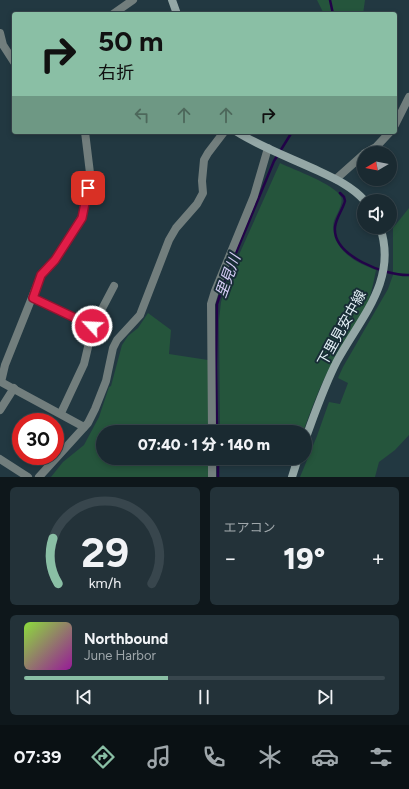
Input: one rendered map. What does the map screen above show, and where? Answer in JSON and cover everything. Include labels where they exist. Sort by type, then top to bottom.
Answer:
[{"type":"main road","points":[[172,0],[176,12]]},
{"type":"main road","points":[[240,134],[257,144],[269,148],[336,179],[357,194]]},
{"type":"main road","name":"下里見安中線","points":[[310,425],[324,388],[338,359],[374,299],[384,268],[386,253],[382,234]]},
{"type":"main road","points":[[292,477],[296,465]]},
{"type":"street","points":[[116,12],[133,0]]},
{"type":"street","points":[[0,33],[3,45],[12,59]]},
{"type":"street","points":[[397,121],[409,97]]},
{"type":"street","points":[[85,134],[90,173],[82,218],[55,260],[41,275],[5,365],[1,382],[61,413],[84,364],[92,326],[114,286]]},
{"type":"street","points":[[39,477],[84,427],[95,409],[117,340],[140,315],[169,240],[176,228],[197,204],[203,193],[202,181],[204,160],[222,134]]},
{"type":"street","points":[[377,146],[388,134]]},
{"type":"street","points":[[212,425],[212,304],[215,291],[254,196],[269,148]]},
{"type":"street","points":[[336,179],[357,160]]},
{"type":"street","points":[[33,298],[92,326]]},
{"type":"street","points":[[0,410],[14,388]]},
{"type":"street","points":[[64,415],[84,427]]},
{"type":"street","points":[[0,459],[28,477]]},
{"type":"street","points":[[212,465],[212,477]]},
{"type":"green space","points":[[317,0],[365,0],[363,12],[323,12]]},
{"type":"green space","points":[[280,163],[323,182],[337,192],[341,197],[341,206],[333,224],[336,240],[344,252],[350,257],[376,270],[369,300],[365,310],[331,365],[306,425],[220,425],[219,320],[221,302],[229,277]]},
{"type":"green space","points":[[409,208],[409,435],[395,450],[379,462],[375,477],[300,477],[305,465],[312,465],[312,448],[329,402],[340,404],[348,383],[338,378],[343,367],[388,289],[393,275],[393,234],[397,234],[397,223]]},
{"type":"green space","points":[[148,313],[171,330],[169,354],[208,360],[209,425],[96,425],[96,465],[209,465],[209,477],[51,477],[61,465],[64,465],[64,461],[84,445],[99,417],[109,387],[111,386],[122,345],[128,336],[138,328]]},
{"type":"waterway","name":"里見川","points":[[330,0],[333,12]]},
{"type":"waterway","name":"里見川","points":[[217,425],[217,304],[226,277],[274,161],[291,134]]},
{"type":"waterway","points":[[340,193],[344,197],[345,201],[335,227],[336,237],[342,247],[351,255],[375,268],[387,272],[409,275]]},
{"type":"waterway","name":"里見川","points":[[218,465],[218,477]]},
{"type":"route","points":[[88,188],[82,218],[55,260],[41,275],[33,298],[92,326]]}]
